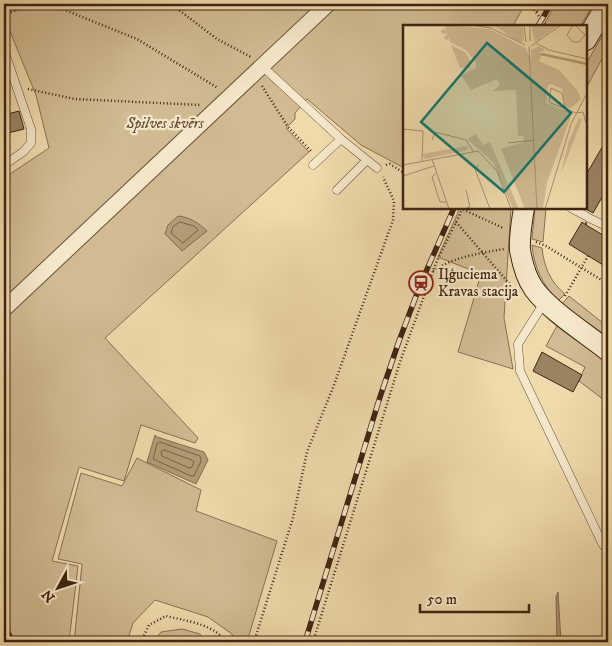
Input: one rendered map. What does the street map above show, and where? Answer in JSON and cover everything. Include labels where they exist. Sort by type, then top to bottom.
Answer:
[{"type":"street","points":[[4,309],[233,94],[255,66],[328,4]]},
{"type":"street","points":[[587,38],[607,4]]},
{"type":"street","points":[[524,209],[520,241],[526,273],[533,288],[545,301],[608,351]]},
{"type":"lane","points":[[4,50],[31,129],[31,143],[23,152],[4,165]]},
{"type":"lane","points":[[255,66],[341,140],[377,168]]},
{"type":"lane","points":[[316,162],[341,140]]},
{"type":"lane","points":[[338,190],[367,160]]},
{"type":"lane","points":[[573,209],[608,227]]},
{"type":"lane","points":[[545,301],[518,344],[520,371],[603,545],[608,543]]},
{"type":"path","points":[[4,14],[39,4]]},
{"type":"path","points":[[50,4],[137,39],[218,88],[233,94]]},
{"type":"path","points":[[171,4],[255,66],[260,82],[288,127],[316,162]]},
{"type":"path","points":[[530,4],[545,25]]},
{"type":"path","points":[[536,4],[537,13]]},
{"type":"path","points":[[17,87],[75,99],[220,106]]},
{"type":"path","points":[[254,642],[293,518],[307,452],[334,385],[392,220],[394,201],[377,168],[390,164],[403,172]]},
{"type":"path","points":[[313,642],[400,362],[433,271],[462,209]]},
{"type":"path","points":[[464,209],[520,241],[546,246],[608,284]]},
{"type":"path","points":[[456,222],[519,294]]},
{"type":"path","points":[[433,271],[439,266],[520,241]]},
{"type":"path","points":[[569,292],[588,256]]},
{"type":"path","points":[[141,642],[148,625],[166,616],[208,627],[223,638],[224,642]]},
{"type":"green space","name":"Spilves skvērs","points":[[4,4],[525,4],[514,25],[403,25],[403,167],[361,145],[307,99],[295,113],[295,119],[286,128],[309,152],[105,338],[198,438],[195,443],[141,425],[124,481],[79,467],[52,561],[78,566],[69,642],[4,642],[4,178],[49,148],[36,95],[4,17]]},
{"type":"green space","points":[[556,4],[594,4],[581,25],[544,25]]},
{"type":"green space","points":[[608,26],[608,48],[587,86],[587,62]]},
{"type":"green space","points":[[460,209],[511,209],[504,318],[513,369],[458,352],[481,274],[438,257]]},
{"type":"green space","points":[[535,209],[546,209],[543,242],[532,239]]},
{"type":"green space","points":[[532,245],[542,248],[544,261],[549,273],[555,284],[565,294],[558,301],[540,276]]},
{"type":"green space","points":[[569,296],[608,327],[608,341],[562,304]]},
{"type":"green space","points":[[559,322],[608,361],[608,403],[579,381],[585,367],[546,346]]},
{"type":"green space","points":[[137,458],[201,490],[196,511],[277,541],[247,642],[234,642],[232,634],[208,617],[155,600],[133,623],[127,642],[74,642],[82,564],[58,559],[81,473],[122,486]]},
{"type":"green space","points":[[182,629],[200,634],[205,642],[153,642],[161,632]]},
{"type":"water","points":[[178,216],[194,221],[207,231],[182,251],[165,234],[168,225]]},
{"type":"water","points":[[155,435],[204,452],[208,460],[196,484],[147,462]]},
{"type":"water","points":[[558,592],[561,642],[557,642],[556,597]]},
{"type":"building","points":[[19,111],[24,129],[4,134],[4,115]]},
{"type":"building","points":[[608,137],[608,187],[593,213],[586,209],[587,173]]},
{"type":"building","points":[[582,222],[608,238],[608,268],[569,244]]},
{"type":"building","points":[[542,352],[582,375],[573,392],[533,371]]},
{"type":"railway","points":[[539,25],[551,4]]},
{"type":"railway","points":[[305,642],[379,400],[399,341],[421,283],[454,209]]},
{"type":"railway","points":[[4,623],[12,642]]},
{"type":"place","name":"Iļģuciema Kravas stacija","points":[[421,283]]}]
